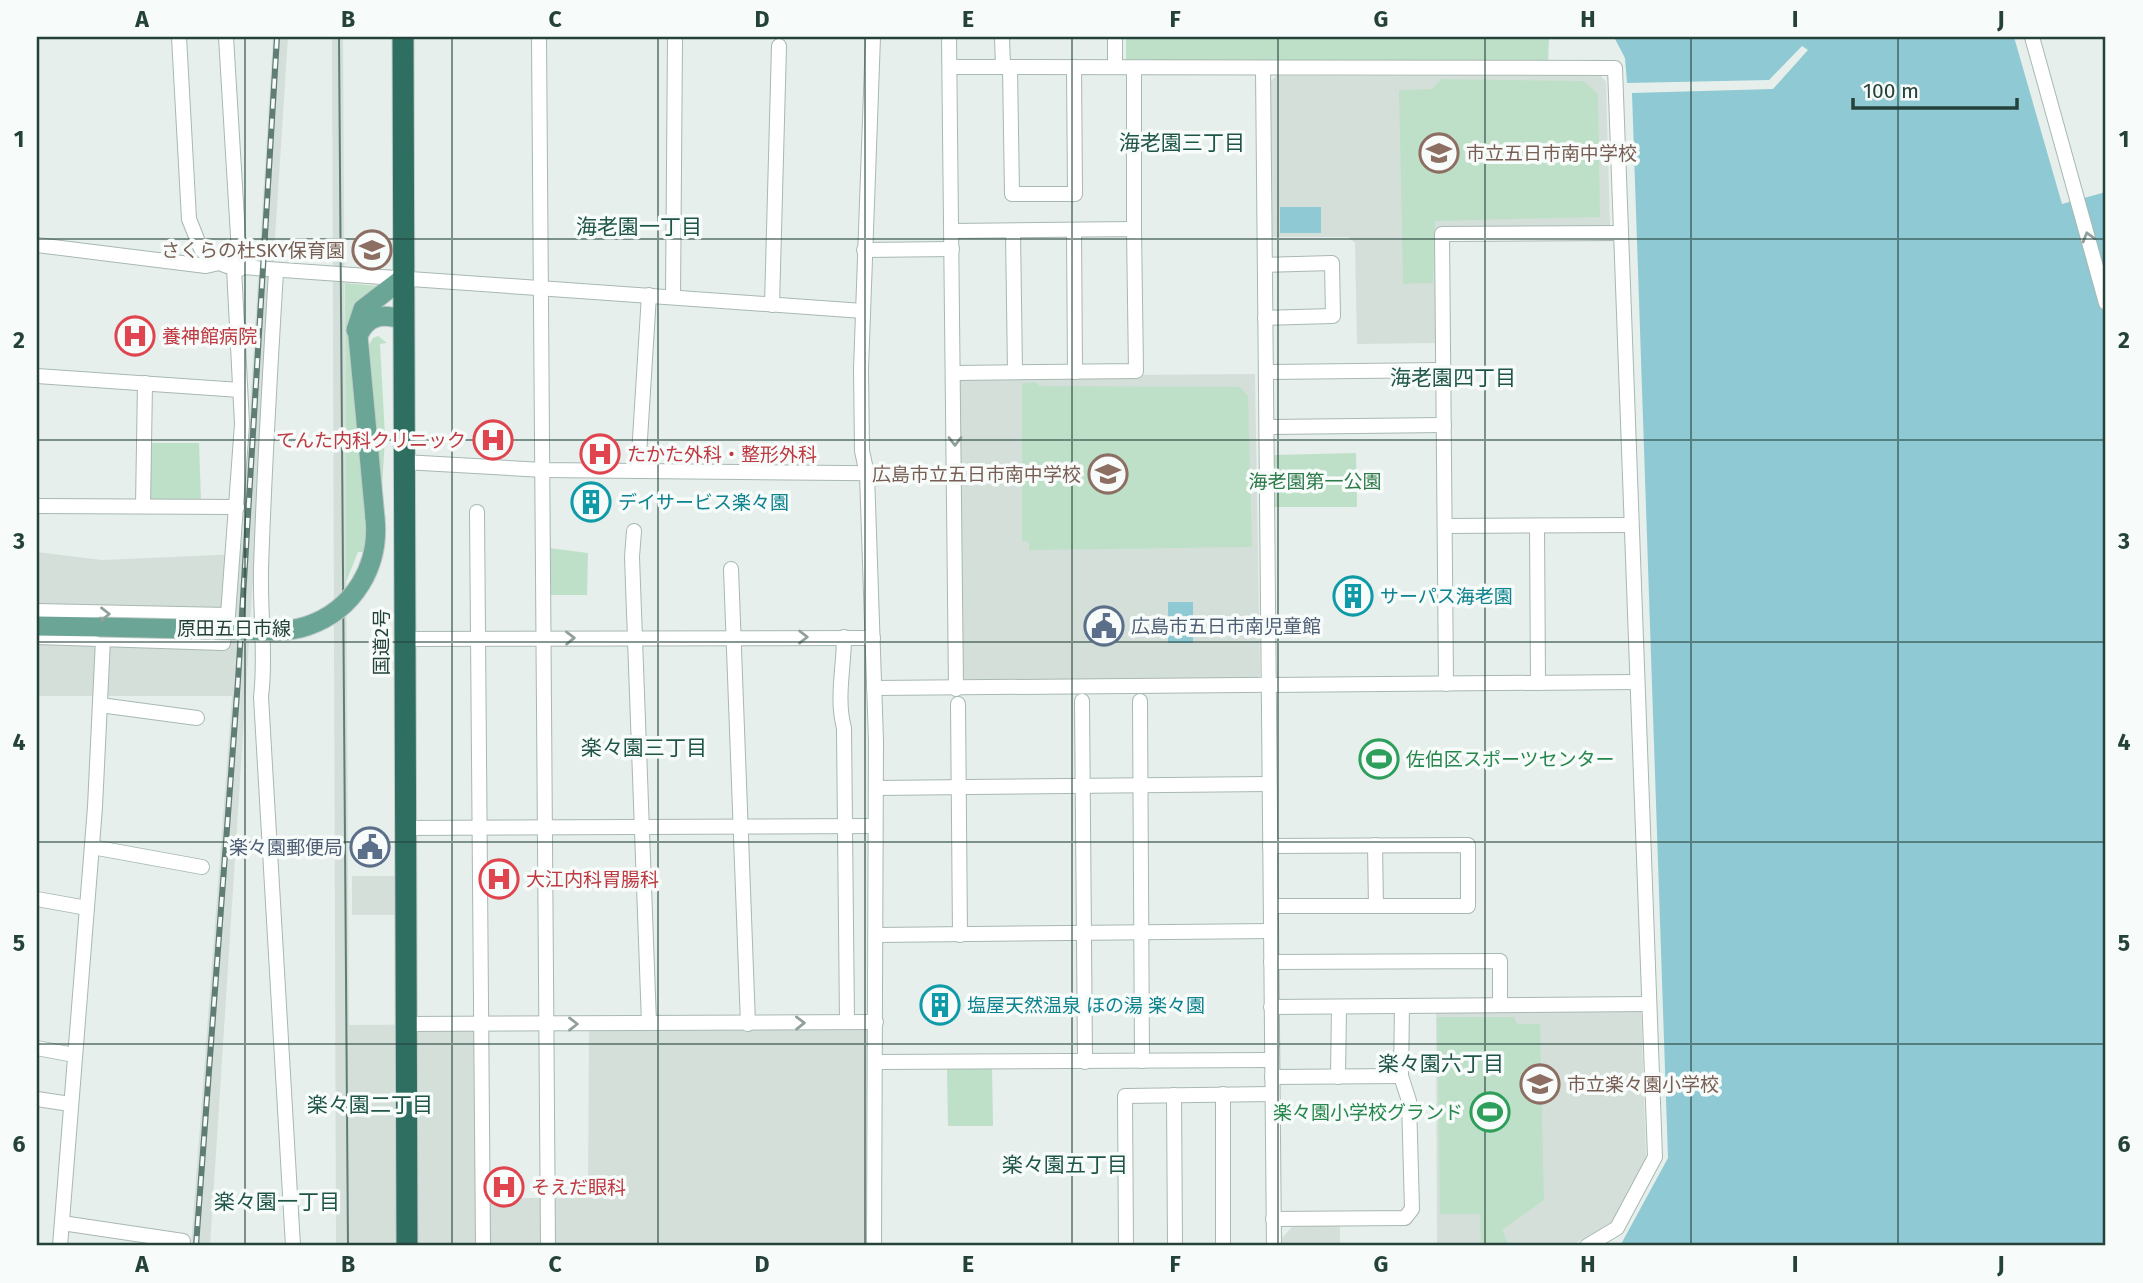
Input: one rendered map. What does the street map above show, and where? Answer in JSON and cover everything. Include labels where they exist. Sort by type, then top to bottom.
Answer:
[{"type":"highway","name":"国道2号","points":[[403,37],[407,1246]]},
{"type":"main road","name":"原田五日市線","points":[[37,626],[101,633],[277,630],[308,626],[340,608],[365,578],[376,542],[376,518],[356,325],[363,309],[389,286],[402,279]]},
{"type":"main road","points":[[357,345],[361,328],[375,317],[403,320]]},
{"type":"street","points":[[180,37],[189,219],[201,249],[219,263],[237,269],[276,272],[541,287],[863,311]]},
{"type":"street","points":[[37,637],[101,633],[223,643],[228,615],[242,424],[226,37]]},
{"type":"street","points":[[539,37],[548,1246]]},
{"type":"street","points":[[673,297],[675,37]]},
{"type":"street","points":[[873,37],[864,250],[862,451],[867,474],[876,788],[874,1246]]},
{"type":"street","points":[[949,37],[956,689]]},
{"type":"street","points":[[1002,37],[1012,194],[1075,194],[1074,67]]},
{"type":"street","points":[[1115,37],[1115,67]]},
{"type":"street","points":[[2032,37],[2106,303]]},
{"type":"street","points":[[772,305],[779,46]]},
{"type":"street","points":[[950,67],[1615,68],[1655,1157],[1617,1228],[1587,1246]]},
{"type":"street","points":[[954,373],[1136,371],[1134,68]]},
{"type":"street","points":[[1263,68],[1274,1246]]},
{"type":"street","points":[[952,231],[1134,229]]},
{"type":"street","points":[[1073,230],[1075,372]]},
{"type":"street","points":[[1013,231],[1015,372]]},
{"type":"street","points":[[1446,684],[1442,234],[1620,233]]},
{"type":"street","points":[[37,245],[206,266],[219,263]]},
{"type":"street","points":[[864,250],[952,249]]},
{"type":"street","points":[[1265,265],[1332,263],[1333,316],[1265,318]]},
{"type":"street","points":[[276,272],[262,528],[260,611],[264,675],[261,698],[293,1246]]},
{"type":"street","points":[[638,471],[649,295]]},
{"type":"street","points":[[1266,372],[1443,370]]},
{"type":"street","points":[[37,376],[240,390]]},
{"type":"street","points":[[143,506],[145,383]]},
{"type":"street","points":[[1267,427],[1444,425]]},
{"type":"street","points":[[404,462],[543,470],[955,474]]},
{"type":"street","points":[[37,506],[237,507]]},
{"type":"street","points":[[477,512],[482,1246]]},
{"type":"street","points":[[1445,526],[1631,525]]},
{"type":"street","points":[[1537,526],[1538,683]]},
{"type":"street","points":[[635,531],[632,557],[649,1023]]},
{"type":"street","points":[[731,569],[748,1024]]},
{"type":"street","points":[[37,611],[228,615]]},
{"type":"street","points":[[60,1246],[92,847],[101,633]]},
{"type":"street","points":[[844,637],[844,674],[840,695],[844,728],[848,1022]]},
{"type":"street","points":[[404,639],[873,638]]},
{"type":"street","points":[[874,688],[1636,682]]},
{"type":"street","points":[[1082,701],[1085,1062]]},
{"type":"street","points":[[1140,701],[1142,1060]]},
{"type":"street","points":[[958,704],[960,935]]},
{"type":"street","points":[[100,705],[197,719]]},
{"type":"street","points":[[876,788],[1269,784]]},
{"type":"street","points":[[405,828],[875,826]]},
{"type":"street","points":[[1375,845],[1376,906]]},
{"type":"street","points":[[1270,846],[1468,845],[1468,906],[1271,906]]},
{"type":"street","points":[[92,847],[202,867]]},
{"type":"street","points":[[37,899],[87,908]]},
{"type":"street","points":[[876,935],[1271,932]]},
{"type":"street","points":[[1271,961],[1500,961],[1500,1005]]},
{"type":"street","points":[[1271,1007],[1650,1004]]},
{"type":"street","points":[[1273,1219],[1405,1218],[1412,1209],[1409,1101],[1401,1076],[1402,1006]]},
{"type":"street","points":[[1338,1077],[1339,1007]]},
{"type":"street","points":[[406,1024],[876,1022]]},
{"type":"street","points":[[37,1048],[74,1055]]},
{"type":"street","points":[[876,1062],[1272,1060]]},
{"type":"street","points":[[1272,1077],[1401,1076]]},
{"type":"street","points":[[1223,1094],[1223,1246]]},
{"type":"street","points":[[1126,1246],[1125,1096],[1272,1094]]},
{"type":"street","points":[[1174,1095],[1175,1246]]},
{"type":"street","points":[[37,1099],[70,1104]]},
{"type":"street","points":[[62,1223],[183,1241]]},
{"type":"shaded area","points":[[273,37],[288,37],[210,1246],[191,1246],[232,696],[37,696],[37,552],[102,560],[241,554]]},
{"type":"shaded area","points":[[332,37],[343,37],[349,1025],[480,1024],[481,1198],[588,1198],[589,1026],[875,1021],[875,1246],[336,1246]]},
{"type":"shaded area","name":"市立五日市南中学校","points":[[1276,76],[1601,76],[1606,82],[1610,225],[1606,229],[1436,230],[1437,343],[1357,344],[1355,243],[1348,237],[1272,237],[1270,82]]},
{"type":"shaded area","name":"広島市立五日市南中学校","points":[[1255,374],[1260,675],[1254,681],[968,683],[962,676],[958,381],[962,376]]},
{"type":"shaded area","points":[[352,876],[396,876],[396,915],[352,915]]},
{"type":"shaded area","name":"市立楽々園小学校","points":[[1641,1008],[1646,1158],[1613,1223],[1570,1246],[1437,1246],[1436,1010]]},
{"type":"shaded area","points":[[1340,1225],[1340,1246],[1281,1246],[1281,1239],[1292,1227]]},
{"type":"green space","points":[[1126,37],[1549,37],[1548,64],[1126,63]]},
{"type":"green space","points":[[1441,79],[1584,81],[1598,94],[1600,217],[1435,221],[1433,283],[1403,284],[1399,90],[1432,89]]},
{"type":"green space","points":[[345,283],[379,286],[348,330],[368,532],[365,552],[358,552],[346,582]]},
{"type":"green space","points":[[378,336],[387,343],[380,344],[385,436],[382,490],[369,361],[369,345],[373,338]]},
{"type":"green space","points":[[1035,382],[1040,386],[1240,387],[1248,396],[1252,547],[1029,550],[1029,542],[1022,541],[1022,383]]},
{"type":"green space","points":[[149,443],[199,443],[201,502],[148,501]]},
{"type":"green space","name":"海老園第一公園","points":[[1356,453],[1357,507],[1275,507],[1274,455]]},
{"type":"green space","points":[[549,548],[588,553],[587,595],[549,595]]},
{"type":"green space","name":"楽々園小学校グランド","points":[[1437,1017],[1514,1017],[1517,1024],[1540,1024],[1544,1200],[1502,1230],[1508,1243],[1503,1246],[1481,1246],[1480,1214],[1440,1214]]},
{"type":"green space","points":[[947,1069],[992,1069],[993,1126],[948,1126]]},
{"type":"water","points":[[1614,37],[2014,37],[2062,204],[2106,192],[2106,1246],[1620,1246],[1668,1158],[1632,93],[1773,89],[1808,50],[1802,46],[1769,80],[1627,83],[1625,58]]},
{"type":"water","points":[[1280,207],[1321,207],[1321,233],[1280,233]]},
{"type":"water","points":[[1168,602],[1193,602],[1193,643],[1168,643]]},
{"type":"tram line","points":[[339,37],[348,1246]]},
{"type":"railway","points":[[196,1246],[238,680],[277,37]]},
{"type":"place","name":"市立五日市南中学校","points":[[1439,153]]},
{"type":"place","name":"さくらの杜SKY保育園","points":[[372,250]]},
{"type":"place","name":"養神館病院","points":[[135,336]]},
{"type":"place","name":"てんた内科クリニック","points":[[493,440]]},
{"type":"place","name":"たかた外科・整形外科","points":[[600,454]]},
{"type":"place","name":"広島市立五日市南中学校","points":[[1108,474]]},
{"type":"place","name":"デイサービス楽々園","points":[[591,502]]},
{"type":"place","name":"サーパス海老園","points":[[1353,596]]},
{"type":"place","name":"広島市五日市南児童館","points":[[1104,626]]},
{"type":"place","name":"佐伯区スポーツセンター","points":[[1379,759]]},
{"type":"place","name":"楽々園郵便局","points":[[370,847]]},
{"type":"place","name":"大江内科胃腸科","points":[[499,879]]},
{"type":"place","name":"塩屋天然温泉 ほの湯 楽々園","points":[[940,1005]]},
{"type":"place","name":"市立楽々園小学校","points":[[1540,1084]]},
{"type":"place","name":"楽々園小学校グランド","points":[[1490,1112]]},
{"type":"place","name":"そえだ眼科","points":[[504,1187]]},
{"type":"district","name":"海老園三丁目","points":[[1182,143]]},
{"type":"district","name":"海老園一丁目","points":[[639,227]]},
{"type":"district","name":"海老園四丁目","points":[[1453,378]]},
{"type":"district","name":"楽々園三丁目","points":[[644,748]]},
{"type":"district","name":"楽々園六丁目","points":[[1441,1064]]},
{"type":"district","name":"楽々園二丁目","points":[[370,1105]]},
{"type":"district","name":"楽々園五丁目","points":[[1065,1165]]},
{"type":"district","name":"楽々園一丁目","points":[[277,1202]]}]
